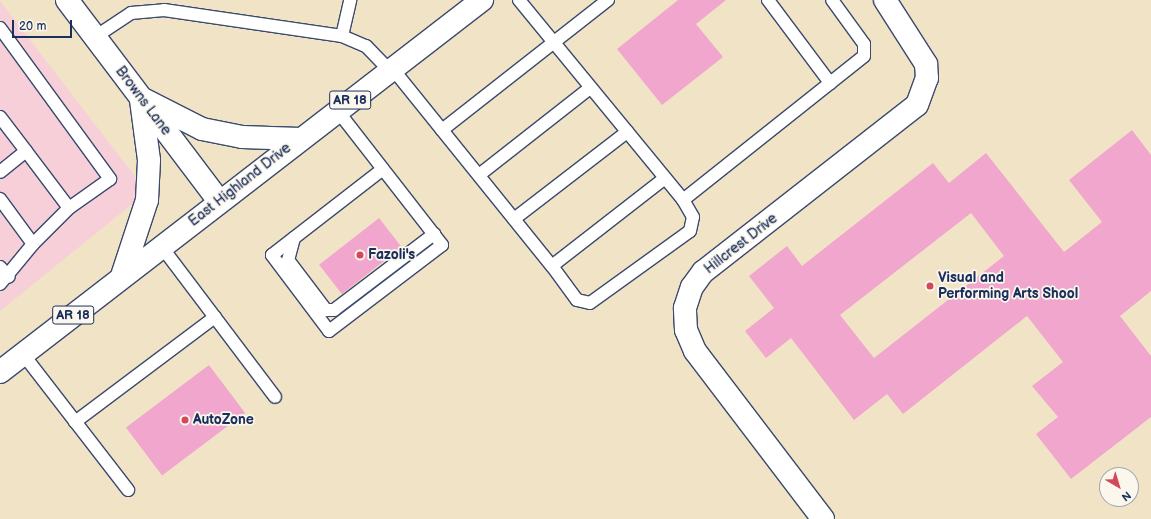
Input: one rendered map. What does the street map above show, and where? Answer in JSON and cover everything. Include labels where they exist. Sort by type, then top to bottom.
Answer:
[{"type":"street","name":"Browns Lane","points":[[67,0],[218,201]]},
{"type":"street","name":"East Highland Drive","points":[[0,372],[218,201],[482,0]]},
{"type":"street","name":"Hillcrest Drive","points":[[823,519],[695,351],[686,330],[685,308],[692,287],[703,272],[917,105],[927,78],[926,64],[885,0]]},
{"type":"street","points":[[141,99],[202,129],[242,137],[300,139]]},
{"type":"street","points":[[122,276],[147,200],[149,160],[141,99]]},
{"type":"lane","points":[[342,36],[350,0]]},
{"type":"lane","points":[[95,37],[130,14],[164,10],[342,36],[366,46],[391,69],[442,130],[552,266],[577,300],[590,303],[690,231],[693,217],[683,200],[519,0]]},
{"type":"lane","points":[[442,130],[608,0]]},
{"type":"lane","points":[[768,0],[830,83]]},
{"type":"lane","points":[[683,200],[864,56],[864,44],[832,0]]},
{"type":"lane","points":[[0,28],[110,179],[69,208],[33,244],[4,281]]},
{"type":"lane","points":[[479,175],[590,88]]},
{"type":"lane","points":[[337,110],[434,234],[442,245],[329,331],[272,255],[383,169]]},
{"type":"lane","points":[[0,117],[69,208]]},
{"type":"lane","points":[[514,219],[627,132]]},
{"type":"lane","points":[[0,172],[26,151]]},
{"type":"lane","points":[[552,266],[665,178]]},
{"type":"lane","points":[[0,199],[33,244]]},
{"type":"lane","points":[[295,237],[288,260],[326,310],[334,310],[434,234]]},
{"type":"lane","points":[[161,246],[275,397]]},
{"type":"lane","points":[[0,267],[4,281]]},
{"type":"lane","points":[[75,422],[215,317]]},
{"type":"lane","points":[[23,354],[128,490]]},
{"type":"shaded area","points":[[0,1],[147,192],[0,311]]},
{"type":"building","points":[[678,0],[726,0],[696,24],[723,57],[662,105],[617,49]]},
{"type":"building","points":[[1132,130],[1151,155],[1151,291],[1120,316],[1151,356],[1151,417],[1071,479],[1036,434],[1058,417],[1032,386],[1063,362],[1027,316],[903,414],[887,394],[854,420],[791,338],[766,358],[745,331],[774,308],[749,276],[787,246],[802,266],[933,163],[949,183],[986,153],[1064,252],[1102,222],[1069,180]],"holes":[[[971,213],[1004,256],[874,358],[840,315]]]},
{"type":"building","name":"Fazoli's","points":[[379,218],[402,247],[342,294],[319,265]]},
{"type":"building","name":"AutoZone","points":[[209,365],[245,413],[162,476],[126,428]]},
{"type":"place","name":"Fazoli's","points":[[360,255]]},
{"type":"place","name":"Visual and Performing Arts Shool","points":[[930,286]]},
{"type":"place","name":"AutoZone","points":[[185,420]]}]
